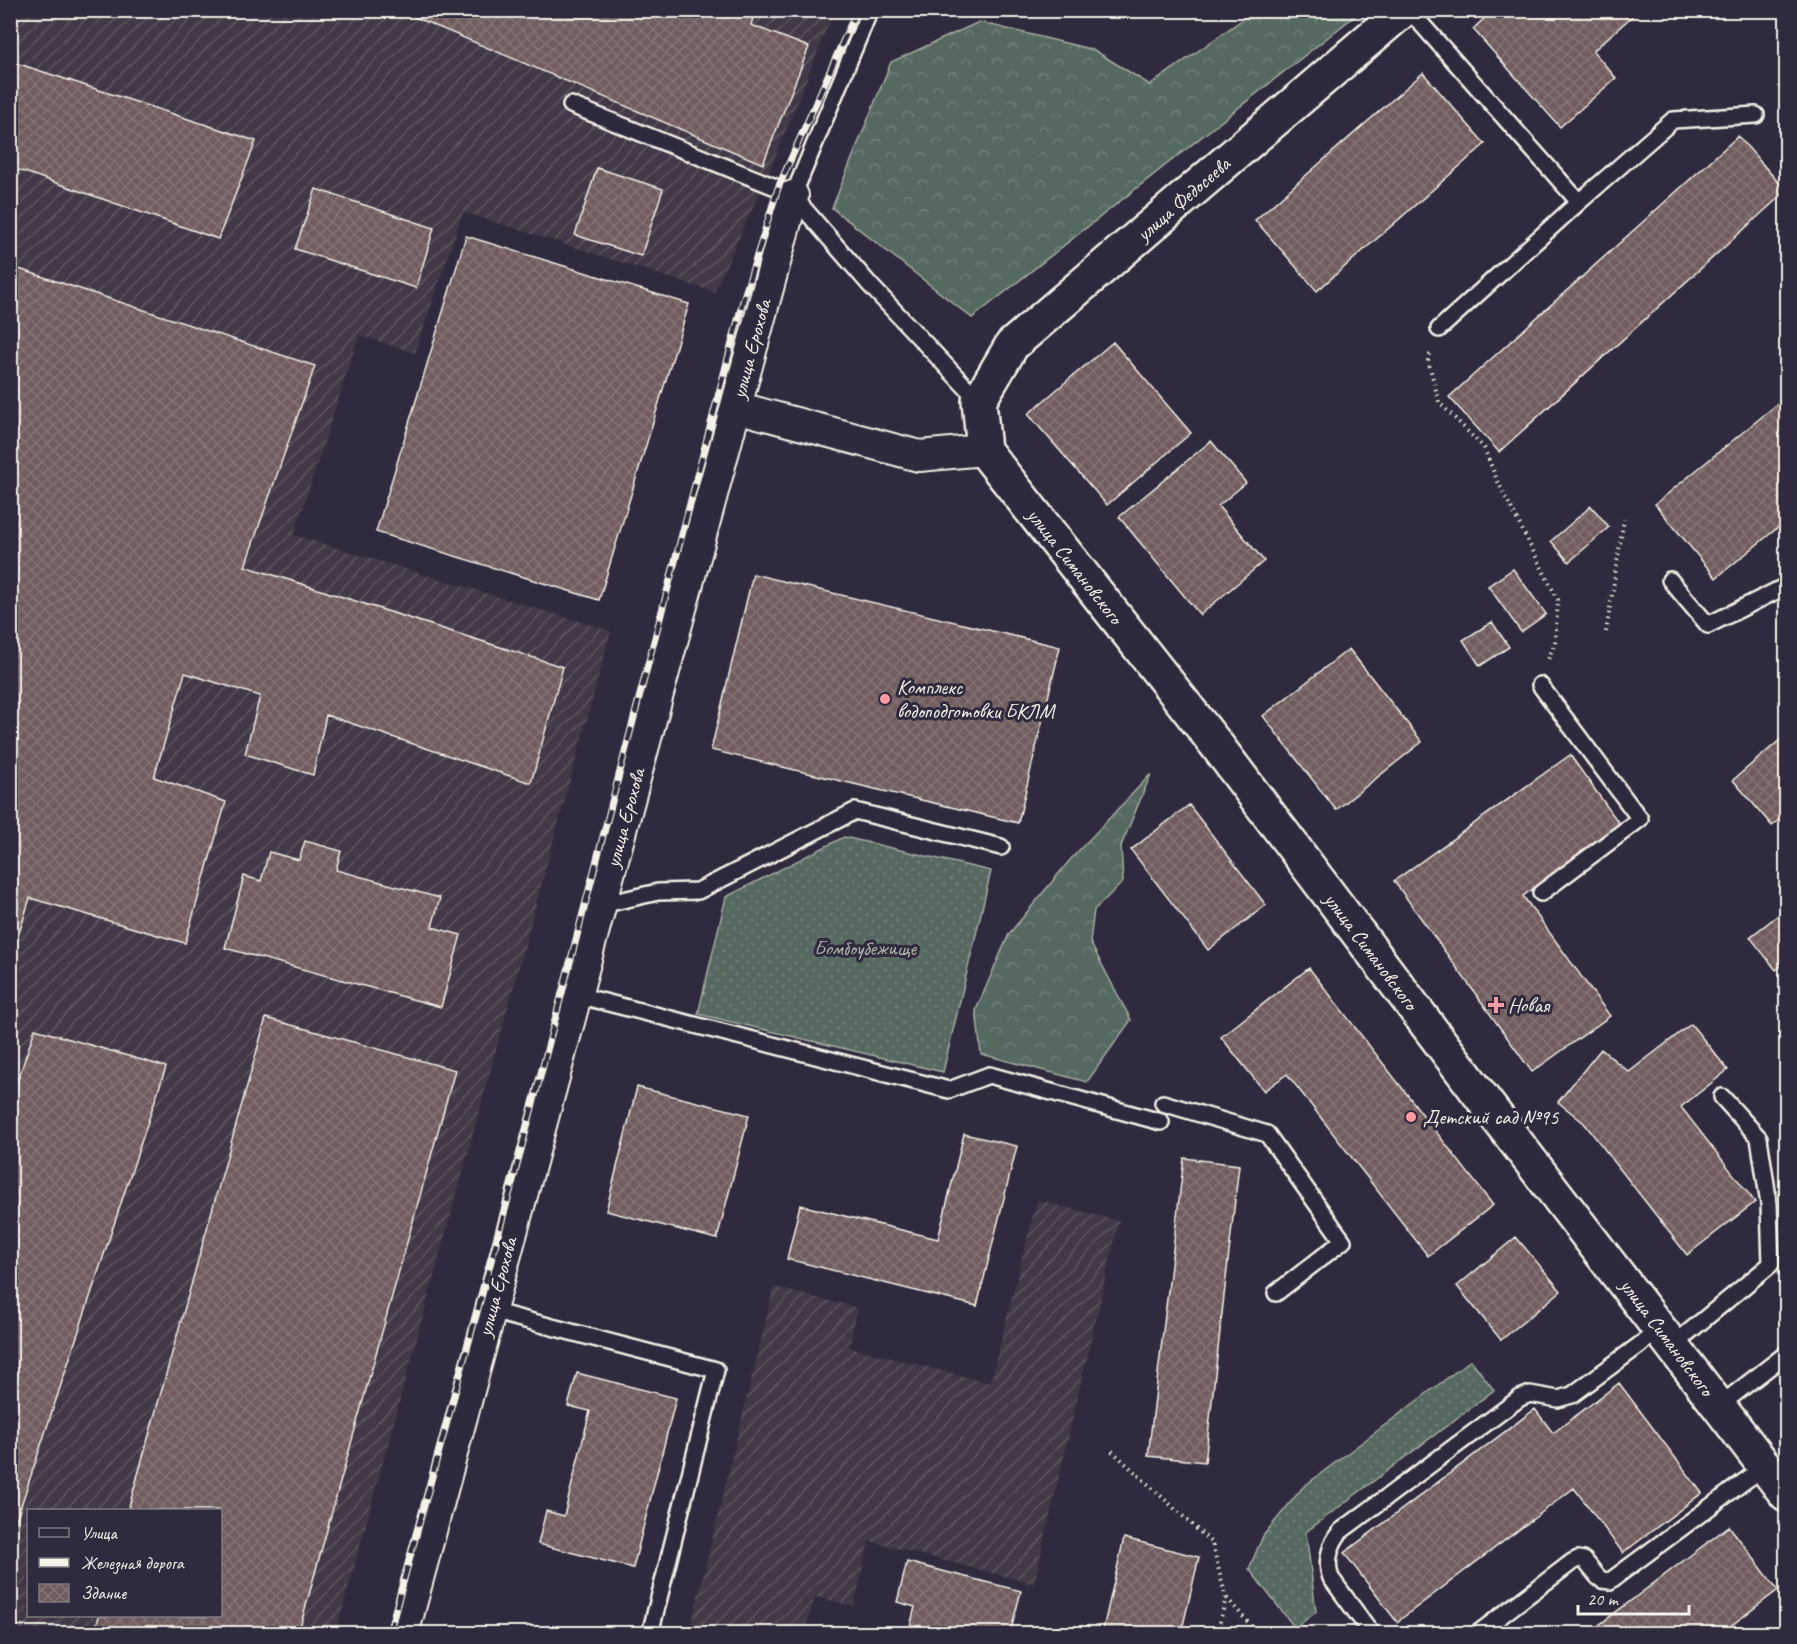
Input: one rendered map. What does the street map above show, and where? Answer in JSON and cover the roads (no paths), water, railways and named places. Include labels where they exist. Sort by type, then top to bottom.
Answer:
[{"type":"street","name":"улица Федосеева","points":[[979,401],[1012,345],[1403,10]]},
{"type":"street","name":"улица Ерохова","points":[[403,1634],[793,196]]},
{"type":"street","points":[[736,407],[919,456],[984,450],[979,401]]},
{"type":"street","name":"улица Симановского","points":[[984,450],[1215,743],[1410,1003],[1786,1494]]},
{"type":"lane","name":"улица Ерохова","points":[[793,196],[870,10]]},
{"type":"lane","points":[[1409,10],[1579,202]]},
{"type":"lane","points":[[571,105],[793,196],[870,285],[979,401]]},
{"type":"lane","points":[[1439,329],[1673,120],[1756,116]]},
{"type":"lane","points":[[1670,580],[1708,625],[1786,586]]},
{"type":"lane","points":[[1540,685],[1640,819],[1541,893]]},
{"type":"lane","points":[[601,905],[658,892],[698,891],[855,811],[1001,847]]},
{"type":"lane","points":[[577,995],[949,1090],[989,1075],[1161,1122]]},
{"type":"lane","points":[[1372,1634],[1328,1571],[1333,1545],[1336,1536],[1341,1531],[1520,1398],[1530,1394],[1558,1399],[1572,1395],[1667,1337],[1771,1264],[1769,1204],[1759,1138],[1722,1097]]},
{"type":"lane","points":[[1163,1103],[1267,1134],[1343,1241],[1276,1293]]},
{"type":"lane","points":[[491,1311],[716,1370],[650,1634]]},
{"type":"lane","points":[[1719,1406],[1786,1354]]},
{"type":"lane","points":[[1477,1634],[1578,1559],[1584,1560],[1602,1580],[1610,1581],[1765,1466]]},
{"type":"railway","points":[[389,1634],[511,1188],[744,297],[778,188],[857,10]]},
{"type":"place","name":"Комплекс водоподготовки БКЛМ","points":[[885,699]]},
{"type":"place","name":"Новая","points":[[1496,1005]]},
{"type":"place","name":"Детский сад №95","points":[[1411,1117]]},
{"type":"park label","name":"Бомбоубежище","points":[[865,948]]}]
